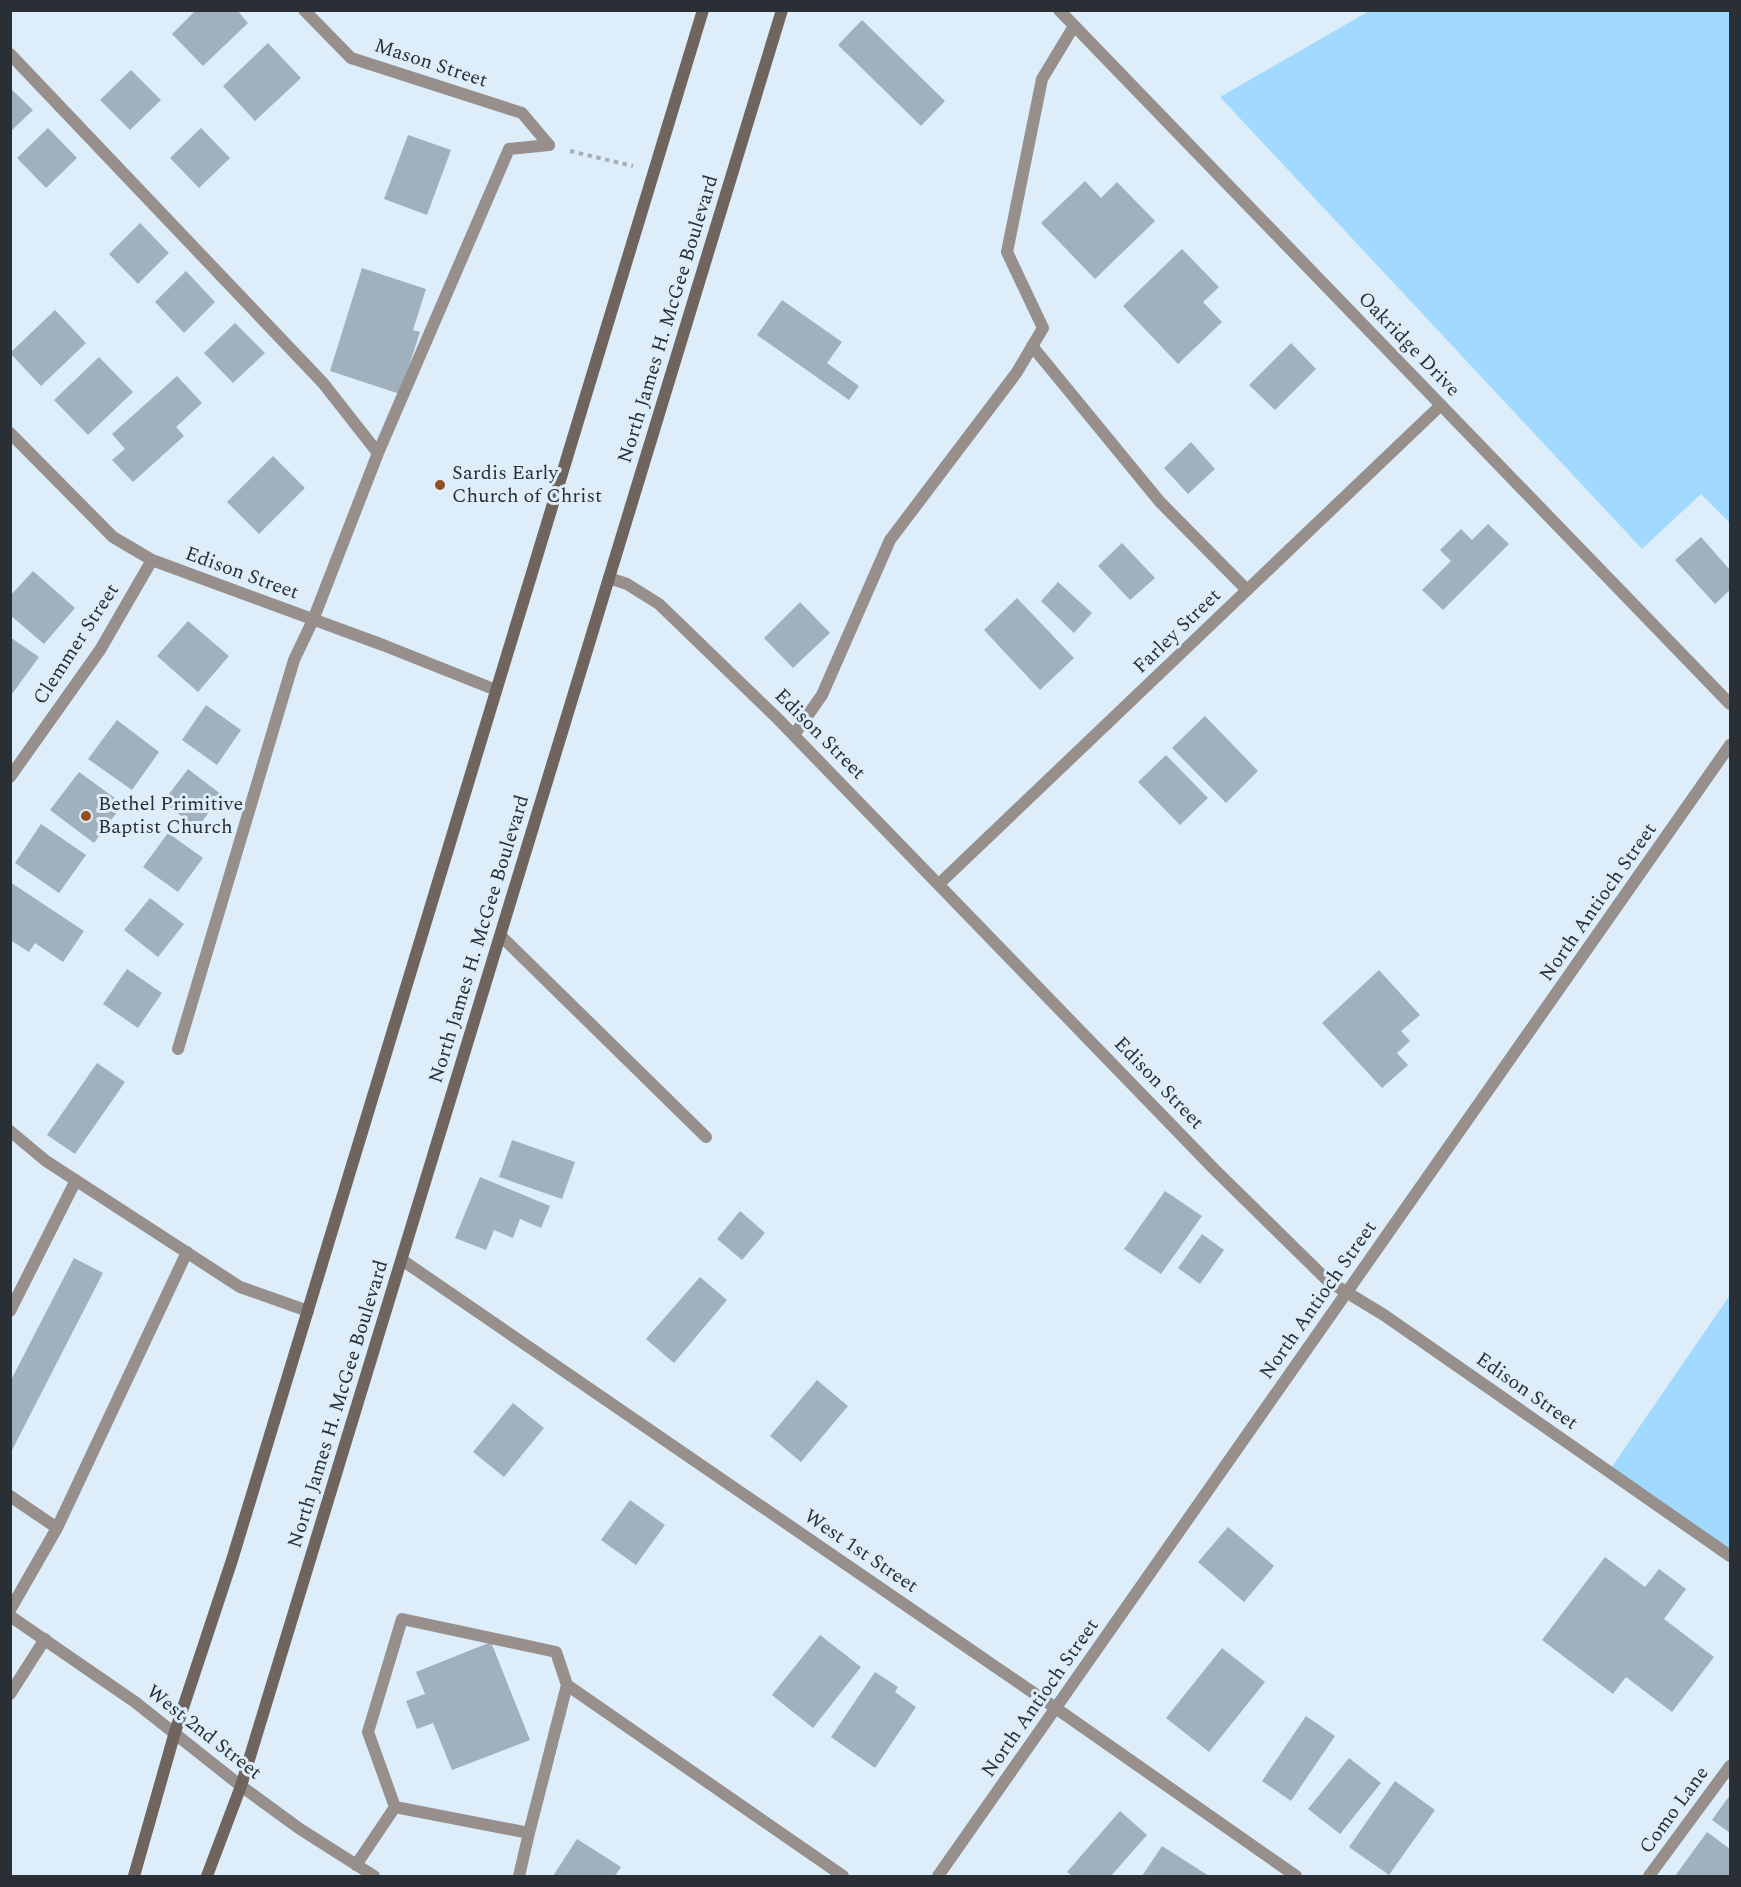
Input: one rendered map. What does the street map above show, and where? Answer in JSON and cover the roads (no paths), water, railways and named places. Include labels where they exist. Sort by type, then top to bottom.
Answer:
[{"type":"main road","points":[[134,1876],[175,1732],[232,1560],[703,10]]},
{"type":"main road","name":"North James H. McGee Boulevard","points":[[207,1876],[241,1786],[782,10]]},
{"type":"street","name":"Mason Street","points":[[304,10],[351,58],[522,113],[549,145],[508,149],[378,453]]},
{"type":"street","name":"Oakridge Drive","points":[[1059,10],[1731,704]]},
{"type":"street","points":[[794,735],[822,695],[890,540],[1017,372],[1043,328],[1007,252],[1042,79],[1074,26]]},
{"type":"street","points":[[10,54],[323,382],[378,453],[313,620],[294,660],[178,1049]]},
{"type":"street","points":[[1032,346],[1160,502],[1247,590]]},
{"type":"street","name":"Farley Street","points":[[939,884],[1441,405]]},
{"type":"street","name":"Edison Street","points":[[10,433],[113,537],[152,560],[496,690]]},
{"type":"street","name":"Clemmer Street","points":[[10,777],[100,650],[152,560]]},
{"type":"street","name":"Edison Street","points":[[609,578],[627,584],[659,604],[794,735],[1215,1170],[1328,1281],[1384,1315],[1731,1556]]},
{"type":"street","name":"North Antioch Street","points":[[938,1876],[1731,745]]},
{"type":"street","points":[[501,936],[706,1137]]},
{"type":"street","points":[[10,1131],[46,1161],[240,1287],[308,1311]]},
{"type":"street","points":[[10,1311],[76,1180]]},
{"type":"street","points":[[10,1610],[57,1528],[187,1252]]},
{"type":"street","name":"West 1st Street","points":[[402,1260],[1057,1709],[1296,1876]]},
{"type":"street","points":[[10,1496],[57,1528]]},
{"type":"street","name":"West 2nd Street","points":[[10,1616],[175,1732],[241,1786],[300,1829],[374,1876]]},
{"type":"street","points":[[395,1807],[368,1732],[402,1619],[556,1652],[567,1685],[519,1876]]},
{"type":"street","points":[[10,1694],[45,1639]]},
{"type":"street","points":[[567,1685],[843,1876]]},
{"type":"street","name":"Como Lane","points":[[1649,1876],[1731,1766]]},
{"type":"street","points":[[395,1807],[529,1833]]},
{"type":"street","points":[[356,1865],[395,1807]]},
{"type":"place","name":"Sardis Early Church of Christ","points":[[440,485]]},
{"type":"place","name":"Bethel Primitive Baptist Church","points":[[86,816]]}]
